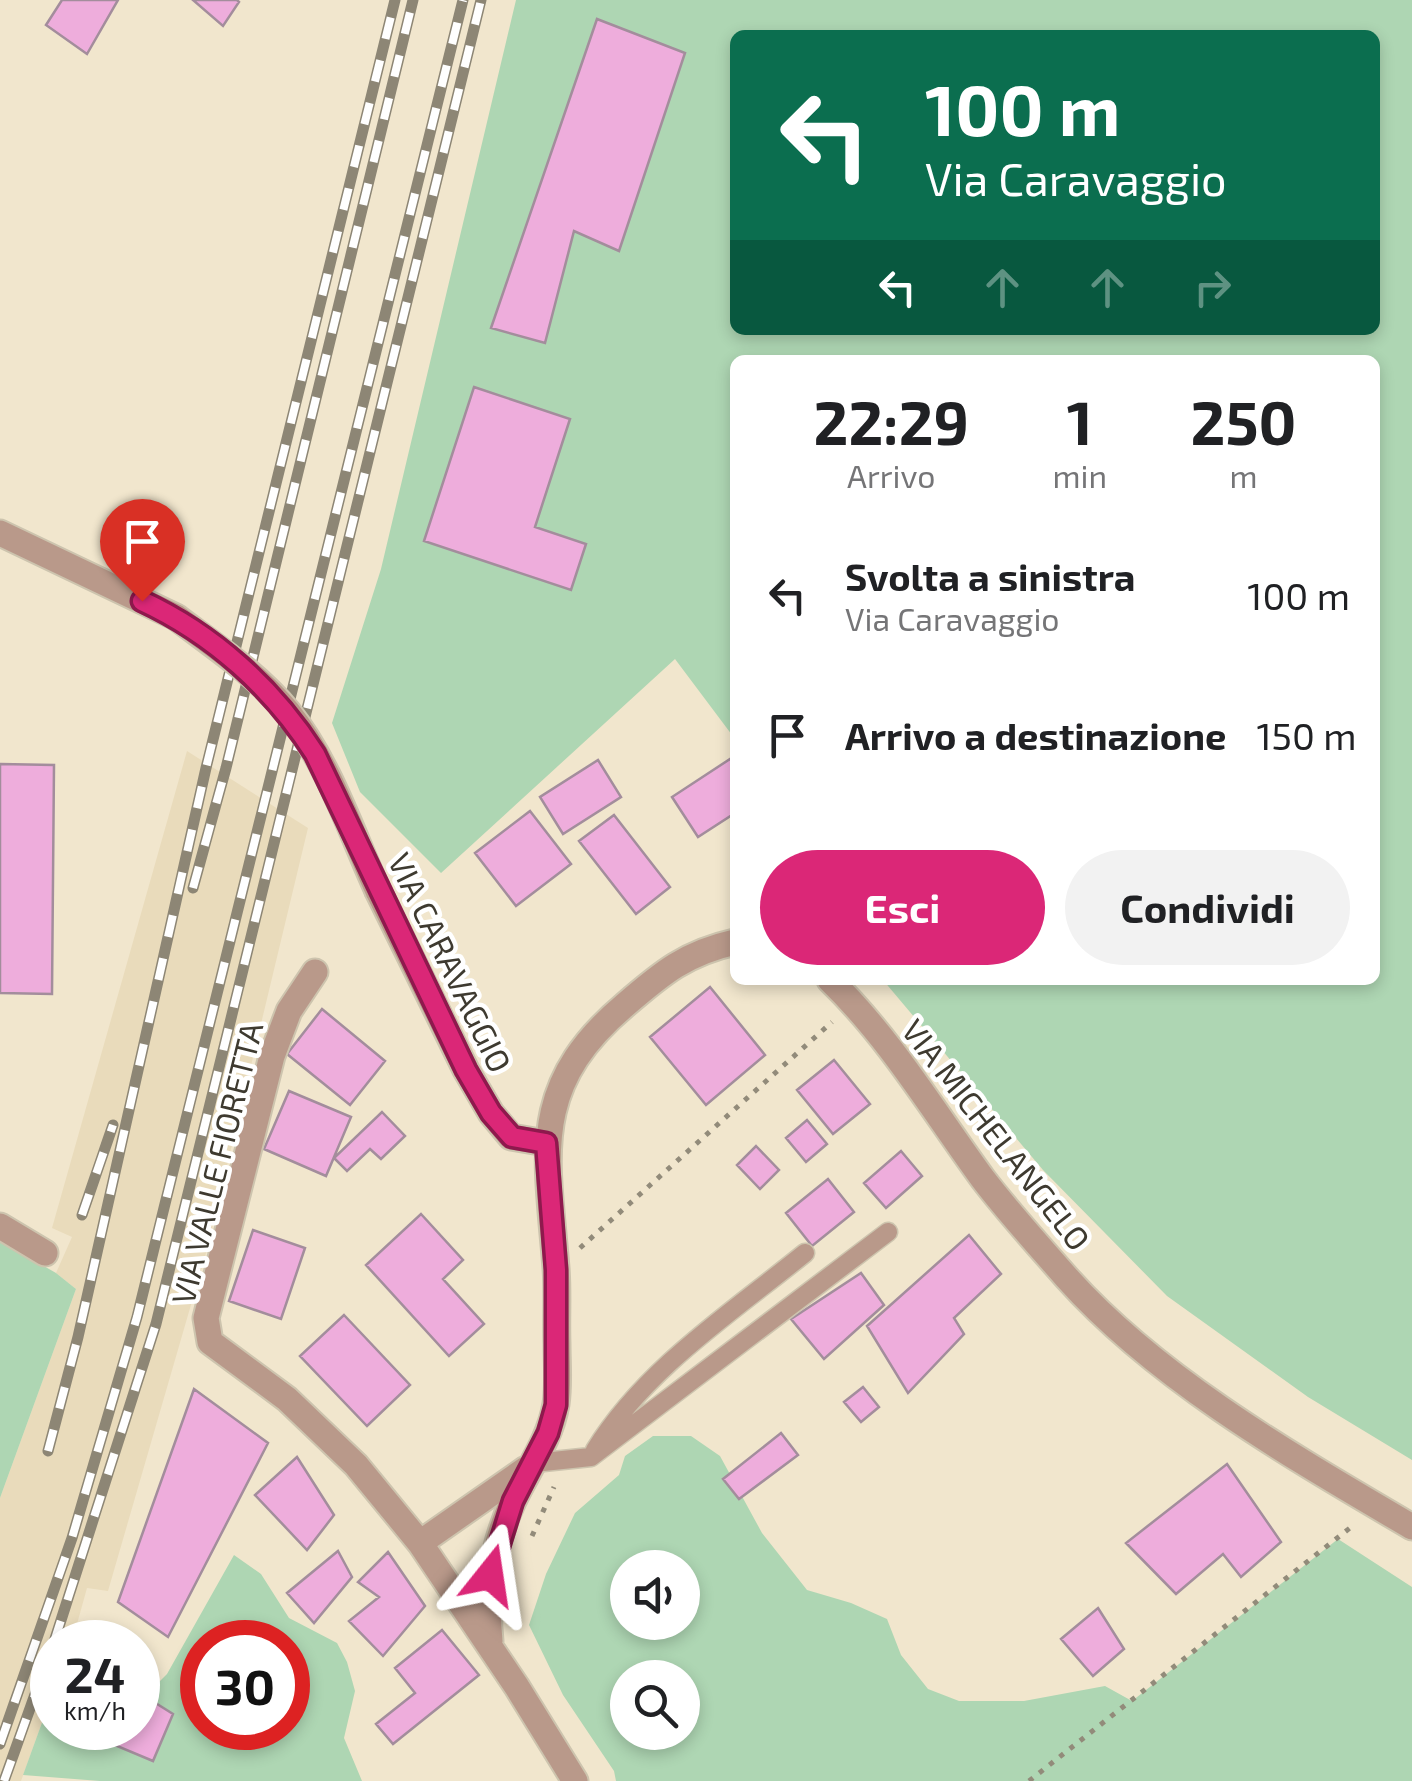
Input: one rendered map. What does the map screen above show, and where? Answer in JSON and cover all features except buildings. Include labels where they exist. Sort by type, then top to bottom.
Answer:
[{"type":"street","name":"VIA CARAVAGGIO","points":[[0,533],[176,617],[257,680],[288,712],[315,754],[378,891],[491,1113],[512,1137],[546,1143]]},
{"type":"street","points":[[491,1647],[487,1612],[490,1575],[513,1501],[548,1433],[556,1405],[556,1270],[546,1143],[559,1089],[584,1049],[614,1014],[672,965],[704,949],[730,943]]},
{"type":"street","name":"VIA VALLE FIORETTA","points":[[315,972],[289,1011],[272,1056],[206,1318],[210,1342],[287,1399],[356,1465],[420,1543],[575,1781]]},
{"type":"street","name":"VIA MICHELANGELO","points":[[835,985],[853,1003],[986,1184],[1071,1282],[1152,1357],[1272,1443],[1412,1527]]},
{"type":"street","points":[[0,1226],[46,1253]]},
{"type":"street","points":[[420,1543],[534,1463]]},
{"type":"lane","points":[[534,1463],[591,1457],[888,1232]]},
{"type":"lane","points":[[591,1457],[614,1420],[638,1392],[804,1253]]},
{"type":"path","points":[[556,1270],[853,1003]]},
{"type":"path","points":[[1029,1781],[1376,1506]]},
{"type":"shaded area","points":[[187,751],[308,828],[206,1253],[108,1591],[87,1588],[78,1620],[30,1620],[32,1750],[21,1781],[0,1781],[0,1498],[76,1289],[56,1273],[72,1237],[52,1228]]},
{"type":"green space","points":[[516,0],[1412,0],[1412,1460],[1308,1397],[1167,1296],[1043,1170],[887,985],[1380,985],[1380,355],[730,355],[730,732],[675,659],[441,873],[360,792],[332,723],[381,569]]},
{"type":"green space","points":[[0,1241],[76,1289],[0,1498]]},
{"type":"green space","points":[[653,1436],[691,1436],[720,1456],[762,1533],[807,1590],[887,1619],[901,1655],[928,1689],[959,1701],[1024,1701],[1105,1686],[1132,1701],[1338,1539],[1412,1587],[1412,1781],[616,1781],[614,1771],[563,1695],[529,1625],[546,1574],[575,1513],[619,1475],[625,1456]]},
{"type":"green space","points":[[234,1555],[261,1574],[293,1620],[197,1620]]},
{"type":"green space","points":[[310,1629],[337,1643],[347,1662],[355,1691],[344,1738],[362,1781],[100,1781],[23,1775],[32,1750],[160,1750],[160,1681],[180,1651],[180,1750],[310,1750]]},
{"type":"railway","points":[[48,1451],[78,1337],[206,768],[395,0]]},
{"type":"railway","points":[[193,888],[226,768],[413,0]]},
{"type":"railway","points":[[0,1744],[72,1538],[137,1317],[463,0]]},
{"type":"railway","points":[[61,1620],[156,1324],[481,0]]},
{"type":"railway","points":[[82,1215],[113,1125]]},
{"type":"railway","points":[[4,1781],[30,1708]]},
{"type":"route","points":[[142,601],[176,617],[257,680],[288,712],[315,754],[378,891],[491,1113],[512,1137],[546,1143],[558,1304],[556,1405],[548,1433],[513,1501],[490,1575]]}]
